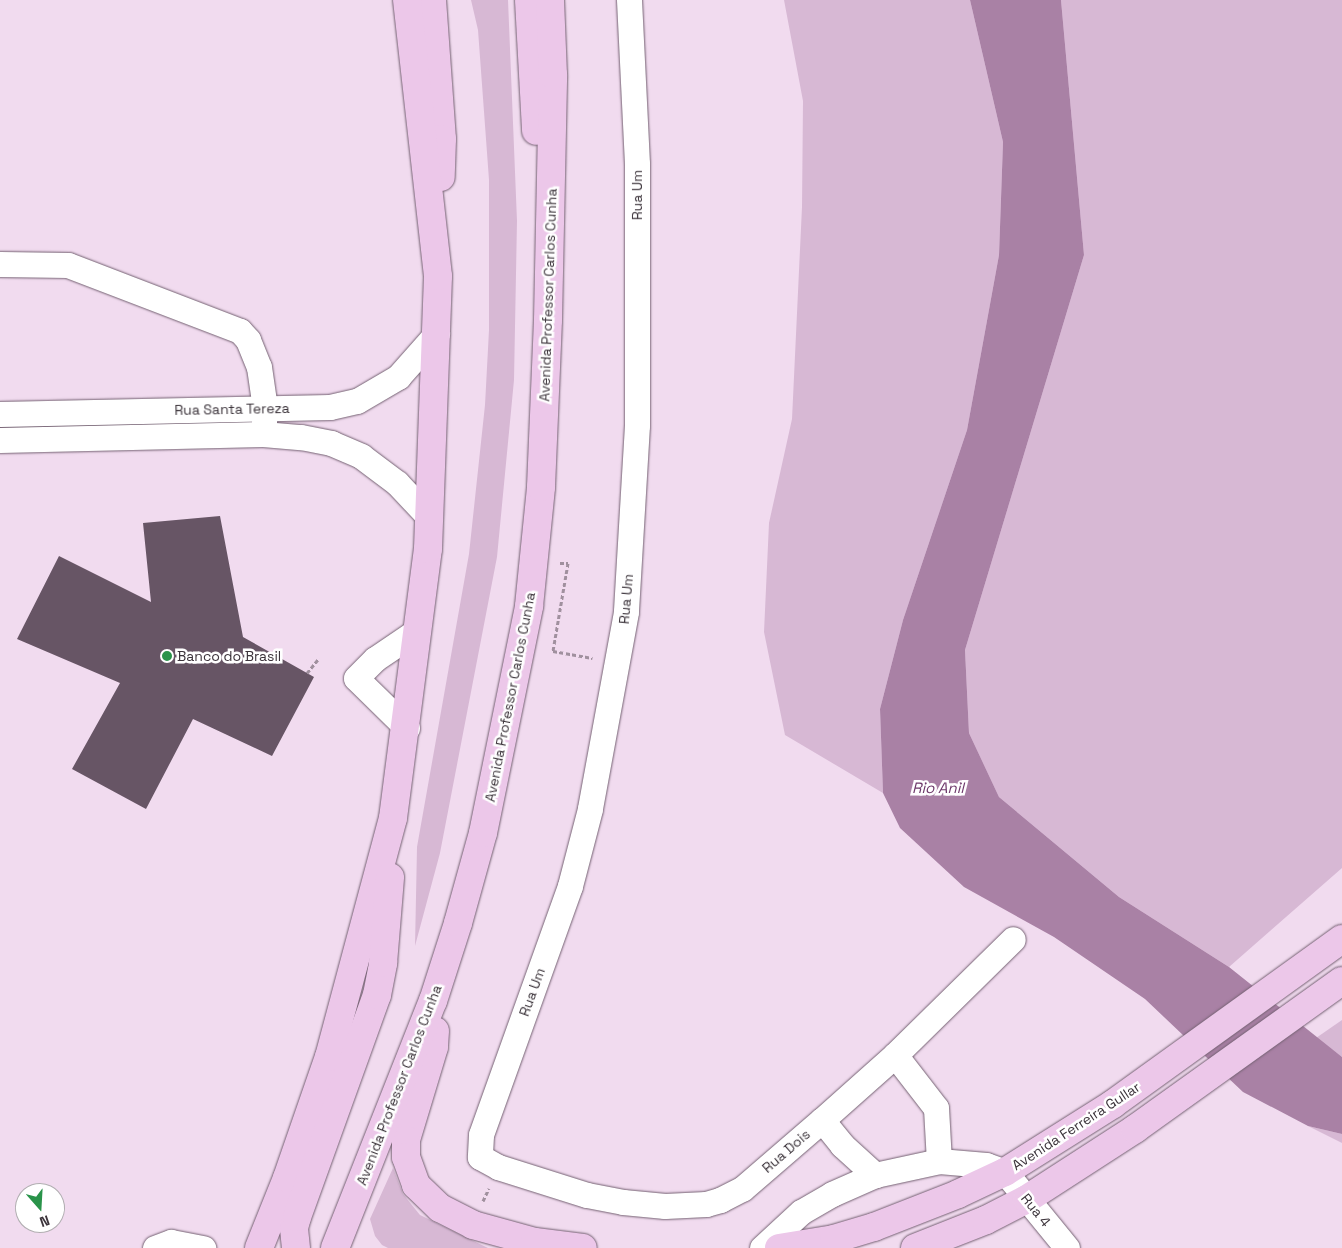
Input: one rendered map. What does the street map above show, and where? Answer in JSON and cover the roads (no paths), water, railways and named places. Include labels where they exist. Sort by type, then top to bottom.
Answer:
[{"type":"main road","points":[[407,0],[438,276]]},
{"type":"main road","points":[[296,1248],[294,1228],[377,995],[388,924],[393,818],[407,728],[429,517],[437,333],[442,139],[432,0]]},
{"type":"main road","points":[[529,0],[548,320]]},
{"type":"main road","name":"Avenida Professor Carlos Cunha","points":[[335,1248],[434,1001],[483,833],[511,707],[529,606],[541,487],[548,320],[553,75],[550,0]]},
{"type":"main road","points":[[259,1248],[287,1178],[329,1057],[393,818]]},
{"type":"main road","name":"Avenida Ferreira Gullar","points":[[779,1248],[834,1240],[874,1227],[958,1194],[1005,1172],[1113,1104],[1342,939]]},
{"type":"main road","points":[[915,1248],[986,1220],[1027,1198],[1135,1129],[1342,980]]},
{"type":"main road","points":[[434,1001],[434,1046],[406,1140],[406,1157],[416,1185],[440,1208],[473,1226],[535,1242],[583,1248]]},
{"type":"street","name":"Rua Um","points":[[495,1174],[480,1156],[478,1145],[570,886],[590,809],[626,612],[637,426],[637,164],[629,0]]},
{"type":"street","points":[[0,264],[68,264],[240,331],[248,340],[259,367],[265,408],[263,434]]},
{"type":"street","name":"Rua Santa Tereza","points":[[0,414],[330,407],[357,401],[398,376],[437,333]]},
{"type":"street","name":"Rua Santa Tereza","points":[[0,440],[263,434],[331,443],[361,456],[398,483],[429,517]]},
{"type":"street","points":[[407,728],[356,678],[375,659],[418,630]]},
{"type":"street","name":"Rua Dois","points":[[495,1174],[624,1202],[666,1206],[706,1204],[742,1189],[895,1056],[1013,938]]},
{"type":"street","points":[[895,1056],[936,1108],[939,1161]]},
{"type":"street","points":[[822,1120],[842,1145],[875,1175]]},
{"type":"street","points":[[762,1248],[801,1212],[875,1175],[939,1161],[986,1165],[1005,1172]]},
{"type":"street","name":"Rua 4","points":[[1005,1172],[1067,1248]]},
{"type":"street","points":[[154,1248],[170,1242],[203,1248]]},
{"type":"water","name":"Rio Anil","points":[[970,0],[1061,0],[1084,255],[965,650],[969,733],[999,797],[1119,897],[1229,967],[1342,1057],[1342,1134],[1308,1126],[1243,1092],[1145,999],[1054,937],[964,887],[900,828],[883,793],[880,709],[903,620],[967,430],[999,255],[1003,142]]},
{"type":"place","name":"Banco do Brasil","points":[[167,656]]}]
